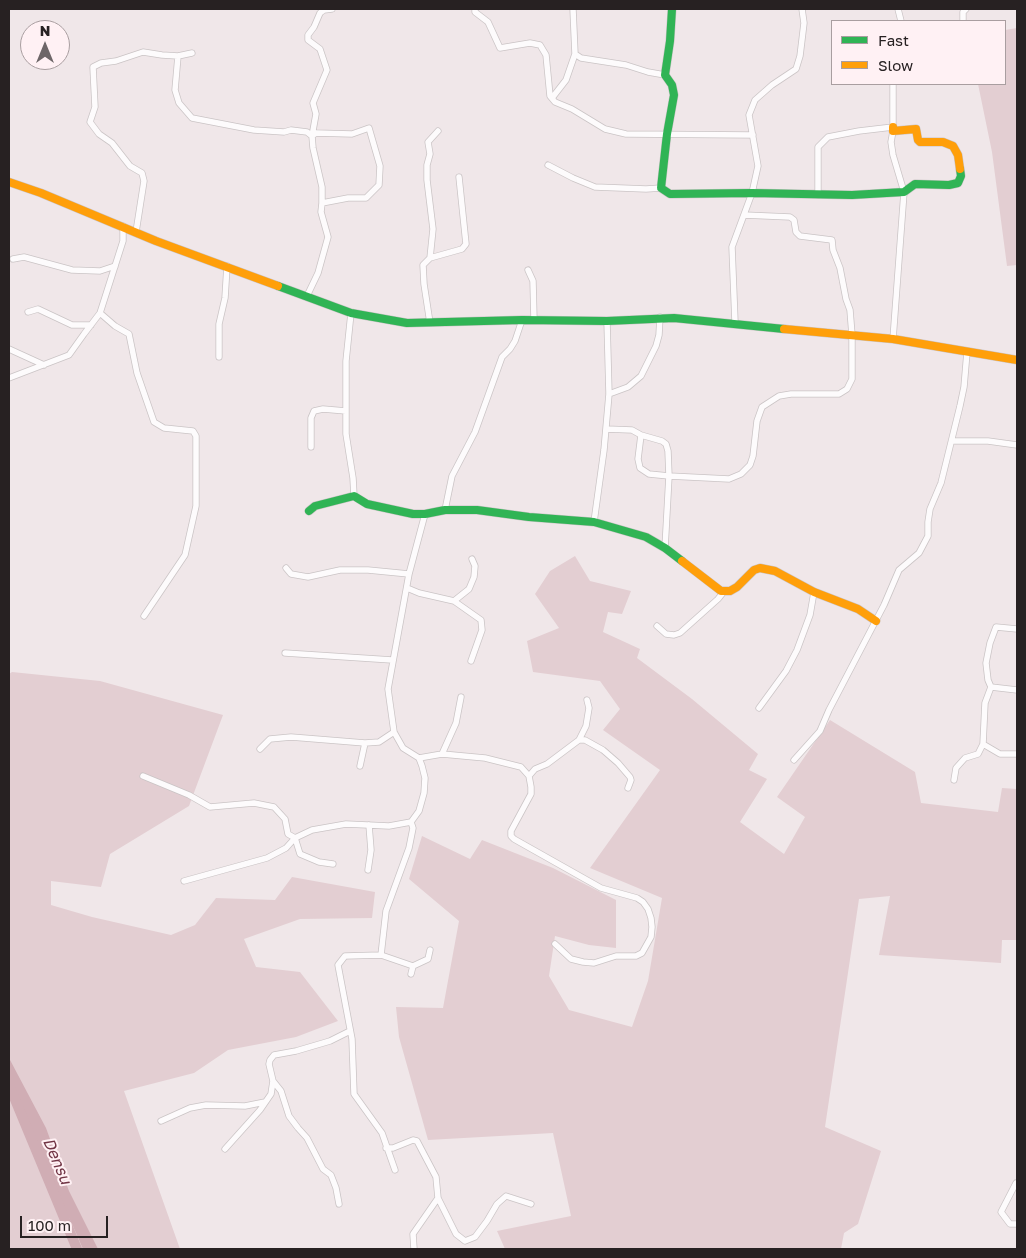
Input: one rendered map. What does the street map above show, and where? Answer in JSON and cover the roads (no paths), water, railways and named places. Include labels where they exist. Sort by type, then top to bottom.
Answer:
[{"type":"street","points":[[307,296],[318,273],[328,237],[321,212],[322,187],[312,136],[316,114],[313,103],[326,70],[320,49],[308,40],[308,35],[320,13],[324,10],[332,9]]},
{"type":"street","points":[[475,9],[475,12],[488,22],[500,48],[530,43],[540,45],[546,55],[548,84],[552,98],[605,129],[626,134],[754,135]]},
{"type":"street","points":[[552,98],[566,80],[575,54],[573,9]]},
{"type":"street","points":[[661,188],[667,134],[674,95],[672,85],[665,75],[672,9]]},
{"type":"street","points":[[735,322],[731,253],[734,238],[752,193],[758,166],[754,135],[749,125],[749,115],[755,100],[772,85],[796,69],[800,56],[804,23],[802,9]]},
{"type":"street","points":[[136,232],[144,181],[142,173],[130,166],[112,143],[99,134],[90,122],[95,107],[94,66],[143,52],[178,56],[192,53]]},
{"type":"street","points":[[575,54],[581,58],[626,65],[665,75]]},
{"type":"street","points":[[178,56],[175,90],[180,103],[192,118],[254,130],[307,132],[312,136]]},
{"type":"street","points":[[893,85],[893,129],[891,142],[904,192],[893,339]]},
{"type":"street","points":[[312,136],[316,133],[352,134],[369,128],[380,166],[379,185],[366,198],[348,198],[322,203]]},
{"type":"street","points":[[548,165],[573,178],[595,186],[661,188],[670,194],[752,193],[818,195],[904,192],[915,184],[949,185],[958,183],[961,176],[958,155],[953,146],[943,142],[920,142],[916,129],[859,131],[828,138],[818,147],[818,195]]},
{"type":"street","points":[[430,258],[433,229],[426,165],[430,154],[428,142],[438,131]]},
{"type":"street","points":[[430,323],[423,265],[430,258],[462,249],[466,244],[459,177]]},
{"type":"street","points":[[9,182],[350,313],[406,323],[522,320],[607,321],[660,317],[735,322],[893,339],[1017,360]]},
{"type":"street","points":[[642,435],[638,459],[640,468],[649,474],[729,479],[741,474],[750,464],[753,456],[757,421],[762,407],[780,396],[791,394],[839,394],[847,390],[852,379],[850,310],[840,268],[833,250],[832,240],[800,236],[796,232],[794,220],[790,217],[744,214]]},
{"type":"street","points":[[9,378],[69,355],[100,313],[123,240],[123,226]]},
{"type":"street","points":[[13,259],[24,257],[72,270],[100,271],[115,266]]},
{"type":"street","points":[[219,357],[219,324],[225,298],[227,266]]},
{"type":"street","points":[[528,270],[534,289],[534,320]]},
{"type":"street","points":[[28,312],[38,309],[72,325],[91,325]]},
{"type":"street","points":[[100,313],[115,326],[129,334],[137,374],[154,422],[164,428],[193,431],[196,436],[196,506],[185,556],[144,616]]},
{"type":"street","points":[[350,313],[346,361],[346,434],[354,478],[354,496]]},
{"type":"street","points":[[608,394],[628,387],[641,376],[656,346],[660,317]]},
{"type":"street","points":[[446,510],[452,476],[475,432],[502,357],[515,340],[522,320]]},
{"type":"street","points":[[594,522],[606,429],[608,394],[607,321]]},
{"type":"street","points":[[9,349],[44,365]]},
{"type":"street","points":[[794,760],[820,731],[829,710],[876,621],[899,570],[919,553],[928,536],[930,509],[941,483],[964,387],[967,352]]},
{"type":"street","points":[[311,447],[311,418],[314,411],[323,409],[346,410]]},
{"type":"street","points":[[606,429],[632,430],[666,444],[669,476],[665,548]]},
{"type":"street","points":[[952,441],[988,441],[1017,445]]},
{"type":"street","points":[[309,511],[315,506],[327,502],[354,496],[367,504],[394,511],[425,514],[446,510],[477,510],[529,517],[594,522],[646,537],[665,548],[721,591],[730,591],[737,587],[754,570],[760,568],[775,571],[814,592],[858,609],[876,621]]},
{"type":"street","points":[[184,881],[267,858],[286,848],[295,838],[312,830],[346,824],[389,826],[411,822],[420,811],[425,778],[419,758],[403,748],[394,732],[388,689],[409,574],[425,514]]},
{"type":"street","points":[[454,601],[469,589],[474,577],[475,566],[472,559]]},
{"type":"street","points":[[286,568],[291,574],[308,577],[340,570],[368,570],[409,574]]},
{"type":"street","points":[[407,588],[454,601],[481,620],[482,630],[471,661]]},
{"type":"street","points":[[657,626],[666,634],[674,635],[680,633],[718,599],[722,594],[721,591]]},
{"type":"street","points":[[759,708],[786,671],[797,650],[810,615],[814,592]]},
{"type":"street","points":[[954,780],[956,768],[964,758],[978,754],[983,744],[985,703],[991,687],[988,680],[986,663],[996,627],[1017,629]]},
{"type":"street","points":[[285,654],[392,660]]},
{"type":"street","points":[[991,687],[1017,690]]},
{"type":"street","points":[[442,754],[456,723],[461,697]]},
{"type":"street","points":[[529,776],[535,769],[547,764],[579,740],[588,718],[587,700]]},
{"type":"street","points":[[260,750],[270,740],[291,737],[365,743],[379,742],[394,732]]},
{"type":"street","points":[[579,740],[595,744],[610,756],[632,780],[628,788]]},
{"type":"street","points":[[360,766],[365,743]]},
{"type":"street","points":[[983,744],[1000,754],[1017,754]]},
{"type":"street","points":[[419,758],[442,754],[504,762],[521,767],[529,776],[532,787],[511,831],[511,836],[601,888],[637,898],[648,909],[651,918],[651,936],[642,953],[636,956],[616,956],[594,963],[583,962],[571,959],[555,944]]},
{"type":"street","points":[[143,776],[189,795],[210,808],[254,803],[274,808],[285,819],[288,834],[295,838],[300,854],[319,862],[333,864]]},
{"type":"street","points":[[381,955],[386,911],[410,848],[414,828],[411,822]]},
{"type":"street","points":[[368,870],[371,850],[369,824]]},
{"type":"street","points":[[395,1170],[382,1133],[354,1094],[352,1039],[338,965],[345,956],[381,955],[413,966],[428,959],[430,950]]},
{"type":"street","points":[[412,974],[413,966]]},
{"type":"street","points":[[339,1204],[331,1175],[323,1169],[307,1138],[289,1116],[280,1091],[273,1080],[269,1064],[274,1055],[330,1041],[350,1031]]},
{"type":"street","points":[[225,1149],[271,1094],[273,1080]]},
{"type":"street","points":[[161,1121],[190,1108],[245,1106],[265,1102]]},
{"type":"street","points":[[386,1148],[393,1148],[413,1140],[417,1141],[436,1177],[438,1198],[456,1234],[465,1241],[475,1237],[497,1204],[506,1196],[531,1204]]},
{"type":"street","points":[[1016,1183],[1001,1212],[1010,1224],[1017,1224]]},
{"type":"street","points":[[414,1249],[413,1234],[438,1198]]},
{"type":"water","points":[[9,1058],[46,1128],[69,1191],[98,1249],[83,1249],[35,1146],[9,1081]]},
{"type":"waterway","name":"Densu","points":[[9,1085],[77,1249]]}]
